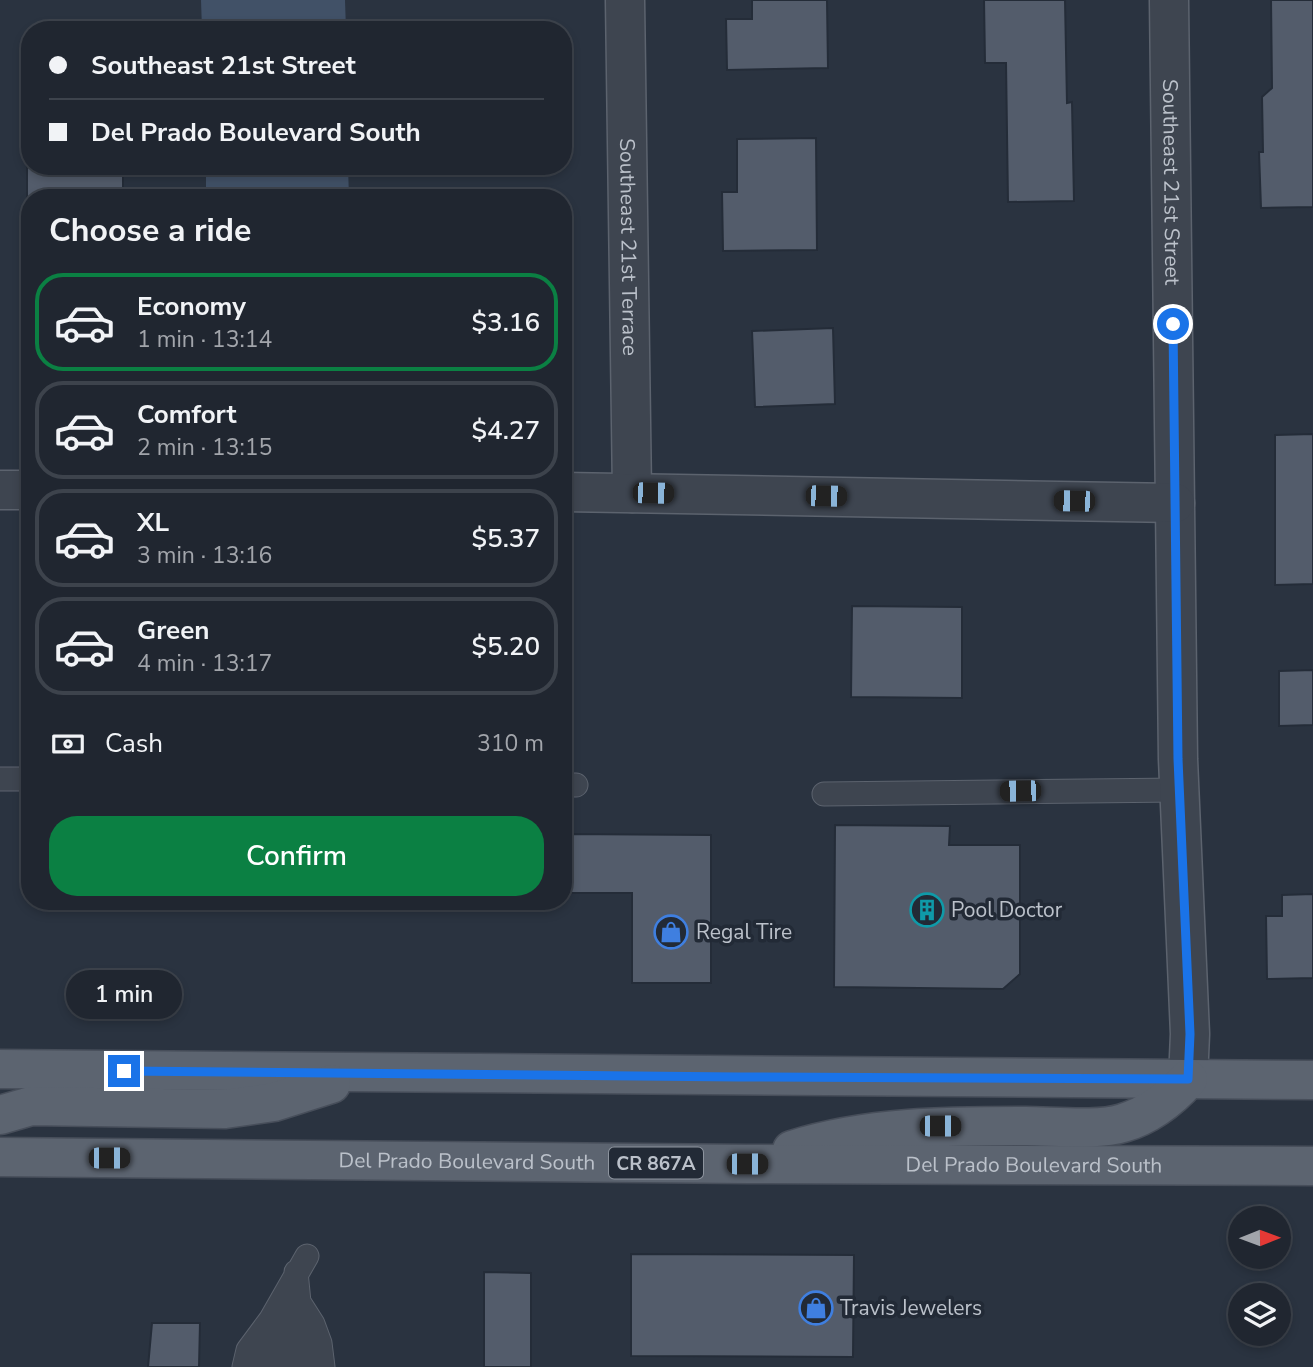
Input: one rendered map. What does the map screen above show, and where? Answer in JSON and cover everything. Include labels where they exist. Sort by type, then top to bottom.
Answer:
[{"type":"main road","points":[[0,1069],[1313,1080]]},
{"type":"main road","points":[[0,1115],[31,1107],[225,1109],[274,1102],[363,1073]]},
{"type":"main road","points":[[747,1164],[814,1143],[873,1132],[940,1126],[1112,1126],[1150,1111],[1170,1098],[1188,1079]]},
{"type":"main road","name":"Del Prado Boulevard South","points":[[0,1157],[1313,1166]]},
{"type":"street","name":"Southeast 21st Terrace","points":[[625,0],[632,493]]},
{"type":"street","name":"Southeast 21st Street","points":[[1170,0],[1175,503],[1180,790],[1190,1034],[1188,1079]]},
{"type":"street","points":[[0,490],[21,490]]},
{"type":"street","points":[[572,492],[1175,503]]},
{"type":"lane","points":[[0,779],[21,779]]},
{"type":"lane","points":[[824,794],[1180,790]]},
{"type":"lane","points":[[284,1367],[293,1298],[301,1264]]},
{"type":"lane","points":[[244,1367],[248,1350],[271,1320],[293,1298]]},
{"type":"lane","points":[[293,1298],[302,1367]]},
{"type":"lane","points":[[293,1298],[313,1324],[320,1343],[323,1367]]},
{"type":"lane","points":[[263,1367],[271,1320]]},
{"type":"water","points":[[201,0],[345,0],[346,21],[202,21]]},
{"type":"water","points":[[206,175],[348,175],[349,189],[206,189]]},
{"type":"building","points":[[752,0],[827,0],[828,68],[727,70],[726,19],[752,19]]},
{"type":"building","points":[[984,0],[1065,0],[1067,103],[1072,102],[1074,201],[1008,202],[1006,63],[985,63]]},
{"type":"building","points":[[1271,0],[1313,0],[1313,207],[1261,208],[1259,152],[1263,152],[1262,97],[1272,88]]},
{"type":"building","points":[[816,138],[817,250],[723,251],[722,192],[737,192],[737,139]]},
{"type":"building","points":[[27,175],[123,175],[123,189],[27,189]]},
{"type":"building","points":[[833,328],[835,404],[755,407],[752,331]]},
{"type":"building","points":[[1313,434],[1313,584],[1275,585],[1275,435]]},
{"type":"building","points":[[852,606],[962,607],[962,698],[851,697]]},
{"type":"building","points":[[1313,670],[1313,725],[1279,726],[1279,671]]},
{"type":"building","name":"Pool Doctor","points":[[835,825],[950,826],[949,845],[1020,845],[1020,974],[1003,989],[834,987]]},
{"type":"building","name":"Regal Tire","points":[[572,834],[711,835],[711,983],[632,983],[632,893],[572,893]]},
{"type":"building","points":[[1313,894],[1313,978],[1267,979],[1266,916],[1282,916],[1282,895]]},
{"type":"building","points":[[631,1254],[854,1255],[853,1357],[631,1356]]},
{"type":"building","points":[[484,1272],[531,1273],[531,1367],[484,1367]]},
{"type":"building","points":[[152,1323],[200,1323],[199,1367],[148,1367]]},
{"type":"place","name":"Pool Doctor","points":[[927,910]]},
{"type":"place","name":"Regal Tire","points":[[671,932]]},
{"type":"place","name":"Travis Jewelers","points":[[816,1308]]},
{"type":"route","points":[[124,1071],[1188,1079],[1190,1034],[1178,759],[1173,324]]}]
